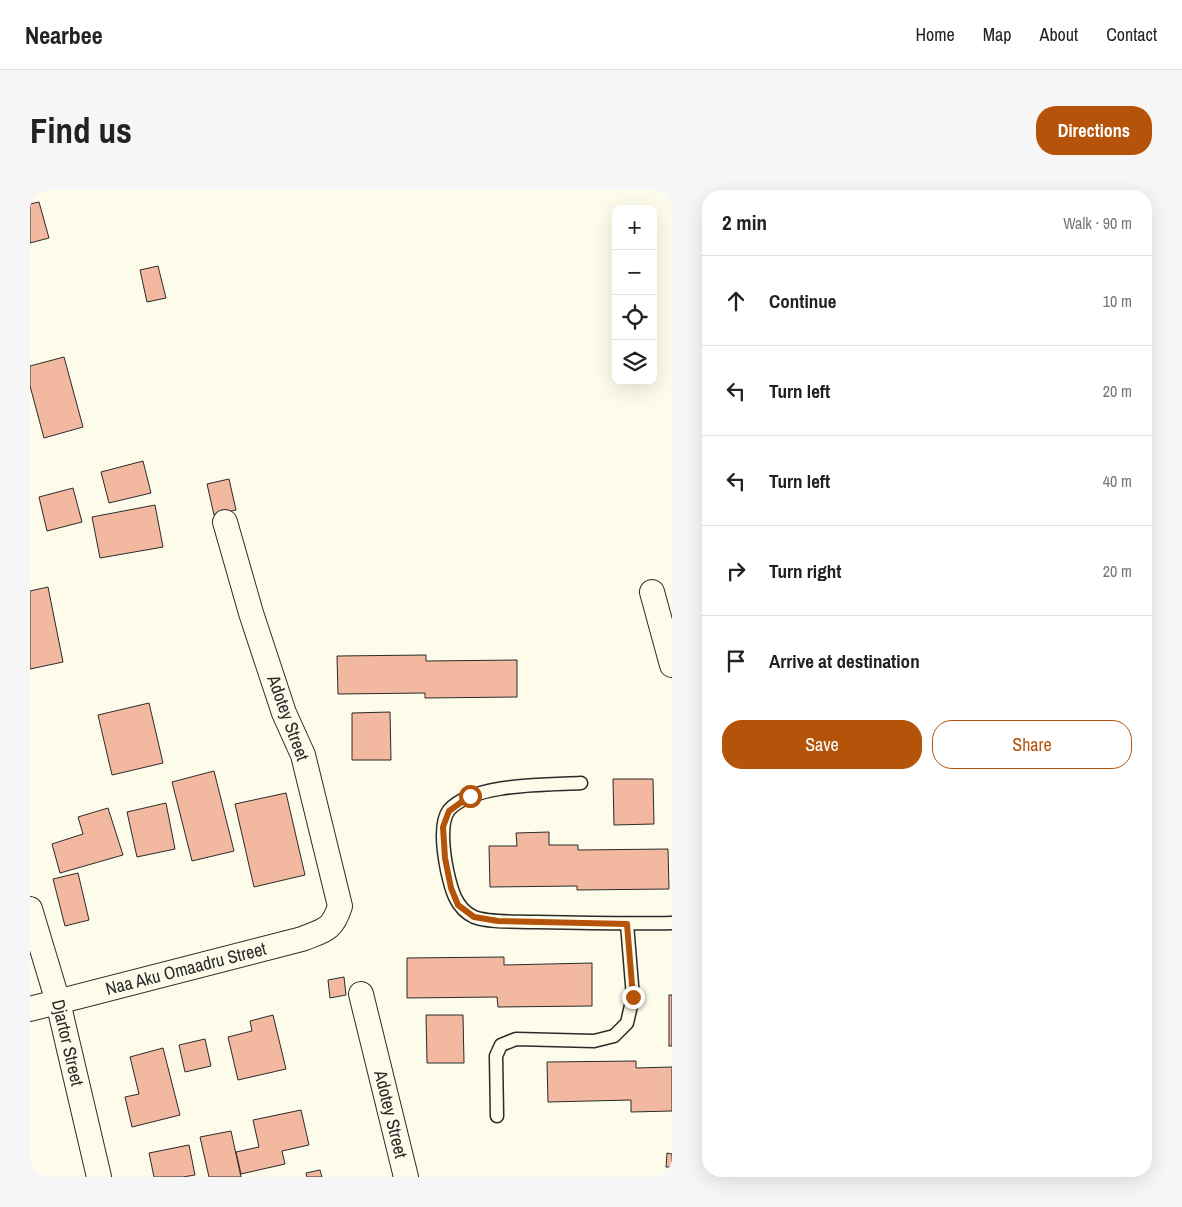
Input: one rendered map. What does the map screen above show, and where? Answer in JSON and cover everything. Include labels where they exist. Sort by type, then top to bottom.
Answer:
[{"type":"street","name":"Adotey Street","points":[[225,522],[251,613],[284,713],[303,755],[340,906],[337,917]]},
{"type":"street","points":[[652,592],[672,665]]},
{"type":"street","name":"Djartor Street","points":[[30,909],[58,1002],[99,1177]]},
{"type":"street","name":"Naa Aku Omaadru Street","points":[[30,1009],[302,939],[330,928],[337,917]]},
{"type":"street","name":"Adotey Street","points":[[361,994],[406,1177]]},
{"type":"lane","points":[[581,783],[507,787],[470,796],[449,811],[443,827],[445,858],[451,888],[458,905],[474,917],[498,921],[627,924],[672,923]]},
{"type":"lane","points":[[497,1116],[496,1056],[501,1045],[516,1039],[594,1041],[614,1036],[627,1022],[633,997],[627,924]]},
{"type":"building","points":[[39,202],[49,238],[30,243],[30,204]]},
{"type":"building","points":[[158,266],[166,298],[147,302],[140,270]]},
{"type":"building","points":[[64,357],[83,427],[44,438],[30,386],[30,366]]},
{"type":"building","points":[[143,461],[151,493],[109,503],[101,472]]},
{"type":"building","points":[[229,479],[236,510],[214,515],[207,484]]},
{"type":"building","points":[[73,488],[82,522],[47,531],[39,497]]},
{"type":"building","points":[[155,505],[163,547],[100,558],[92,517]]},
{"type":"building","points":[[48,587],[63,662],[30,669],[30,591]]},
{"type":"building","points":[[426,655],[426,661],[517,660],[517,697],[425,698],[425,693],[338,694],[337,656]]},
{"type":"building","points":[[149,703],[163,763],[112,775],[98,715]]},
{"type":"building","points":[[390,712],[391,760],[352,760],[352,713]]},
{"type":"building","points":[[214,771],[234,851],[192,861],[172,782]]},
{"type":"building","points":[[613,779],[653,779],[654,824],[614,825]]},
{"type":"building","points":[[286,793],[305,875],[254,887],[235,804]]},
{"type":"building","points":[[166,803],[175,849],[137,857],[127,812]]},
{"type":"building","points":[[108,808],[123,855],[60,873],[52,844],[83,834],[78,817]]},
{"type":"building","points":[[549,832],[549,845],[578,845],[578,850],[668,849],[669,889],[577,890],[577,886],[490,887],[489,846],[517,846],[516,833]]},
{"type":"building","points":[[78,873],[89,920],[65,926],[53,879]]},
{"type":"building","points":[[504,957],[504,965],[592,963],[592,1006],[498,1007],[497,997],[407,998],[407,958]]},
{"type":"building","points":[[344,977],[346,995],[330,998],[328,980]]},
{"type":"building","points":[[669,995],[672,995],[672,1046],[669,1046]]},
{"type":"building","points":[[273,1015],[286,1069],[238,1080],[228,1037],[252,1031],[250,1021]]},
{"type":"building","points":[[426,1015],[463,1015],[464,1063],[427,1063]]},
{"type":"building","points":[[205,1039],[211,1066],[185,1072],[179,1045]]},
{"type":"building","points":[[163,1048],[180,1115],[132,1127],[125,1097],[139,1094],[130,1057]]},
{"type":"building","points":[[636,1061],[636,1068],[672,1067],[672,1111],[631,1112],[631,1100],[548,1102],[547,1062]]},
{"type":"building","points":[[301,1110],[309,1145],[282,1151],[285,1164],[241,1174],[236,1152],[259,1147],[253,1120]]},
{"type":"building","points":[[231,1131],[241,1177],[209,1177],[200,1137]]},
{"type":"building","points":[[189,1145],[195,1175],[154,1177],[149,1153]]},
{"type":"building","points":[[667,1153],[672,1154],[672,1167],[666,1167]]},
{"type":"building","points":[[320,1170],[322,1177],[307,1177],[306,1173]]},
{"type":"route","points":[[470,796],[449,811],[443,827],[445,858],[451,888],[458,905],[474,917],[498,921],[627,924],[633,997]]}]
